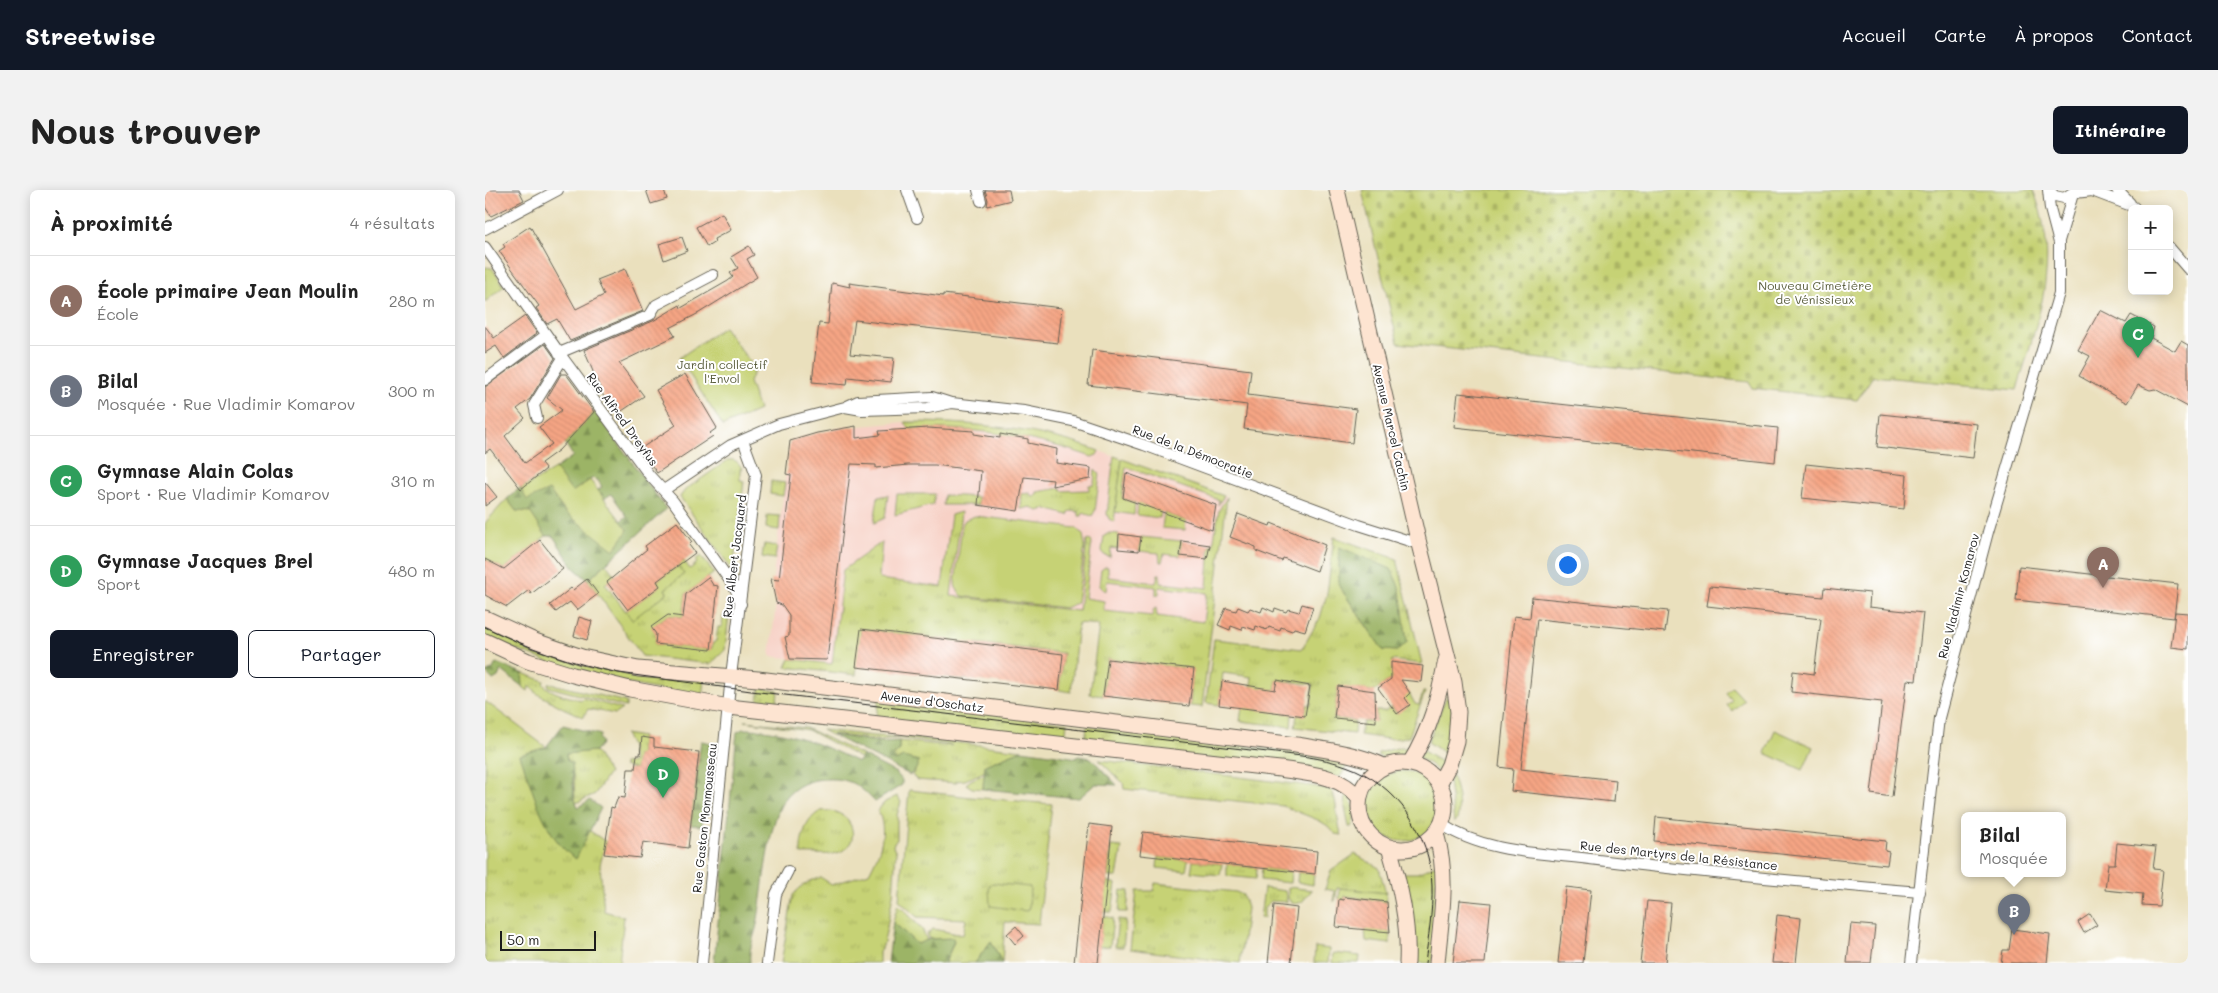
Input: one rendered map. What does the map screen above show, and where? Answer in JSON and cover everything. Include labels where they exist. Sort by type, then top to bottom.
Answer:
[{"type":"street","points":[[485,229],[558,190]]},
{"type":"street","points":[[907,190],[917,218]]},
{"type":"street","points":[[978,190],[981,201]]},
{"type":"street","points":[[2049,190],[2059,198],[2074,192],[2091,191],[2128,205]]},
{"type":"street","name":"Rue Vladimir Komarov","points":[[2049,190],[2049,209],[2059,242]]},
{"type":"street","points":[[2117,190],[2132,205]]},
{"type":"street","name":"Avenue Marcel Cachin","points":[[1338,192],[1419,544],[1454,682],[1458,712],[1456,741],[1439,784]]},
{"type":"street","name":"Rue Vladimir Komarov","points":[[1911,963],[1939,718],[1988,532],[2059,293],[2059,242],[2074,192]]},
{"type":"street","name":"Rue Alfred Dreyfus","points":[[485,247],[561,355],[650,476],[664,490],[735,588],[742,604]]},
{"type":"street","points":[[2172,250],[2188,269]]},
{"type":"street","points":[[537,418],[533,405],[561,355],[650,315],[657,305],[713,275]]},
{"type":"street","points":[[485,380],[546,334]]},
{"type":"street","name":"Rue de la Démocratie","points":[[664,490],[731,445],[779,424],[845,407],[861,410],[928,408],[952,403],[1024,411],[1073,421],[1144,445],[1359,526],[1419,544]]},
{"type":"street","name":"Rue Albert Jacquard","points":[[731,676],[742,604],[756,475],[743,440]]},
{"type":"street","name":"Avenue d'Oschatz","points":[[485,618],[535,641],[582,657],[638,669],[731,676],[1305,747],[1365,757],[1384,766]]},
{"type":"street","points":[[485,641],[528,661],[573,675],[630,689],[729,707],[1280,769],[1334,779],[1359,798]]},
{"type":"street","name":"Avenue Marcel Cachin","points":[[1410,763],[1421,746],[1439,698],[1447,658]]},
{"type":"street","name":"Rue Gaston Monmousseau","points":[[703,963],[731,676]]},
{"type":"street","points":[[1437,963],[1445,885],[1438,828],[1445,804],[1439,784],[1427,770],[1410,763],[1384,766],[1365,782],[1359,798],[1361,817],[1368,833],[1377,841],[1389,847],[1399,849],[1415,847],[1438,828]]},
{"type":"street","name":"Rue des Martyrs de la Résistance","points":[[1438,828],[1489,846],[1622,862],[1920,892]]},
{"type":"street","points":[[1389,847],[1400,887],[1406,926],[1407,963]]},
{"type":"street","points":[[767,963],[776,894],[788,870]]},
{"type":"shaded area","points":[[905,422],[975,425],[1051,437],[1091,448],[1227,497],[1210,638],[853,596],[846,665],[770,656],[776,603],[772,585],[790,441],[839,428]]},
{"type":"green space","name":"Nouveau Cimetière de Vénissieux","points":[[1362,190],[2033,190],[2042,217],[2046,242],[2044,291],[2017,390],[1873,376],[1857,400],[1752,388],[1749,382],[1398,343]]},
{"type":"green space","points":[[485,267],[492,268],[504,286],[485,302]]},
{"type":"green space","name":"Jardin collectif l'Envol","points":[[724,327],[755,369],[749,382],[759,410],[723,426],[679,358]]},
{"type":"green space","points":[[595,411],[666,509],[588,580],[574,568],[553,536],[546,536],[530,512],[516,511],[507,499],[520,488],[527,499],[549,490],[566,513],[628,530],[621,521],[627,516],[611,494],[604,499],[598,490],[602,487],[597,479],[593,478],[572,492],[555,469],[573,456],[565,443]]},
{"type":"green space","points":[[905,422],[955,423],[1004,428],[1052,437],[1099,451],[1097,455],[1092,457],[1048,444],[1002,434],[956,429],[909,429]]},
{"type":"green space","points":[[1114,456],[1122,459],[1114,522],[1109,519],[1107,514]]},
{"type":"green space","points":[[1122,459],[1224,496],[1218,505],[1219,500],[1126,467],[1122,498],[1135,503],[1134,515],[1115,512]]},
{"type":"green space","points":[[728,460],[740,464],[742,469],[740,469],[740,480],[744,481],[733,571],[680,497],[685,490]]},
{"type":"green space","points":[[555,469],[572,492],[590,480],[628,530],[614,550],[566,513],[549,490],[527,500],[521,489]]},
{"type":"green space","points":[[1095,469],[1100,474],[1095,511],[1092,516],[1083,513],[1082,516],[1079,516],[1079,512],[1070,511],[1068,515],[1046,509],[1038,511],[1031,507],[1021,509],[1022,494],[1030,493],[1031,496],[1037,495],[1037,492],[1061,488],[1062,491],[1089,490],[1089,485],[1094,485]]},
{"type":"green space","points":[[771,481],[785,483],[783,496],[770,494]]},
{"type":"green space","points":[[897,494],[935,494],[933,505],[895,515]]},
{"type":"green space","points":[[888,495],[885,518],[874,523],[878,497]]},
{"type":"green space","points":[[944,495],[978,497],[978,505],[943,505]]},
{"type":"green space","points":[[1227,497],[1202,707],[1190,706],[1193,669],[1108,659],[1103,696],[1090,694],[1099,625],[1078,623],[1071,692],[1059,690],[1063,653],[976,643],[971,680],[944,677],[947,640],[861,629],[856,675],[786,667],[790,659],[832,664],[843,570],[882,542],[879,579],[942,587],[951,515],[961,512],[951,596],[1079,611],[1087,540],[1092,541],[1085,598],[1104,601],[1104,611],[1152,616],[1156,608],[1157,616],[1203,622],[1207,593],[1159,587],[1159,595],[1156,595],[1156,587],[1107,581],[1106,591],[1099,586],[1101,570],[1108,567],[1108,577],[1156,583],[1158,574],[1160,574],[1160,583],[1207,588],[1210,545],[1213,545],[1219,510]]},
{"type":"green space","points":[[507,499],[516,511],[530,512],[546,536],[504,569],[485,559],[485,523]]},
{"type":"green space","points":[[1138,503],[1161,511],[1160,518],[1137,515]]},
{"type":"green space","points":[[1164,513],[1186,521],[1185,530],[1162,528]]},
{"type":"green space","points":[[767,515],[780,516],[779,530],[766,528]]},
{"type":"green space","points":[[975,516],[1076,528],[1083,535],[1085,545],[1077,603],[1065,608],[962,596],[955,584],[962,525],[965,520]]},
{"type":"green space","points":[[1109,533],[1119,534],[1118,549],[1111,548],[1110,557],[1104,555],[1102,551],[1104,536]]},
{"type":"green space","points":[[1141,537],[1182,541],[1180,556],[1164,554],[1162,562],[1160,562],[1159,553],[1139,551]]},
{"type":"green space","points":[[1334,537],[1397,559],[1422,664],[1392,660],[1391,679],[1374,691],[1338,687],[1334,718],[1355,721],[1354,734],[1295,727],[1297,715],[1305,715],[1307,705],[1311,705],[1313,684],[1277,680],[1275,690],[1251,687],[1252,677],[1223,673],[1219,705],[1206,703],[1214,639],[1302,649],[1320,618],[1327,594]],"holes":[[[1339,586],[1407,642],[1397,651],[1383,650]]]},
{"type":"green space","points":[[764,544],[777,546],[775,559],[762,557]]},
{"type":"green space","points":[[1339,547],[1391,569],[1400,589],[1407,642],[1397,651],[1383,650],[1339,586]]},
{"type":"green space","points":[[701,556],[714,573],[686,594],[683,617],[668,615],[652,627],[656,634],[655,644],[711,650],[716,641],[718,627],[722,627],[723,616],[729,615],[725,650],[711,664],[642,656],[588,580],[606,564],[615,576],[605,584],[632,619],[667,593],[665,589],[684,574],[678,566],[684,561],[690,569],[697,563],[695,560]]},
{"type":"green space","points":[[678,566],[684,574],[665,589],[667,593],[632,620],[626,611],[660,586],[657,581]]},
{"type":"green space","points":[[485,623],[510,636],[704,679],[702,698],[584,675],[485,638]]},
{"type":"green space","points":[[496,663],[522,673],[523,687],[501,670],[498,677],[493,680],[486,673],[493,669]]},
{"type":"green space","points":[[522,673],[544,681],[543,684],[561,695],[582,700],[583,698],[622,709],[615,714],[588,709],[583,717],[536,693],[529,686],[528,691],[523,687]]},
{"type":"green space","points":[[548,683],[626,702],[626,707],[549,687]]},
{"type":"green space","points":[[1732,687],[1744,700],[1732,711],[1727,705],[1732,700],[1726,693]]},
{"type":"green space","points":[[760,688],[778,691],[777,702],[758,701]]},
{"type":"green space","points":[[1423,692],[1425,692],[1409,737],[1389,739],[1360,735],[1363,722],[1376,721],[1376,711],[1385,711],[1391,707],[1397,714],[1404,697],[1409,693],[1415,704],[1419,705]]},
{"type":"green space","points":[[1450,697],[1453,700],[1447,755],[1428,742],[1446,698]]},
{"type":"green space","points":[[879,698],[1067,723],[1065,740],[876,720]]},
{"type":"green space","points":[[485,701],[546,747],[575,798],[574,778],[565,753],[595,751],[609,773],[595,794],[576,803],[586,828],[606,842],[600,865],[604,911],[624,917],[619,963],[485,963]]},
{"type":"green space","points":[[1242,707],[1292,714],[1291,727],[1240,721]]},
{"type":"green space","points":[[745,721],[806,728],[862,755],[860,758],[808,730]]},
{"type":"green space","points":[[563,725],[601,735],[599,738],[602,743],[595,751],[566,754],[567,760],[572,763],[574,791],[578,807],[590,800],[601,808],[576,859],[565,850],[548,826],[535,798],[520,755],[546,747]]},
{"type":"green space","points":[[1087,726],[1352,759],[1340,777],[1085,742]]},
{"type":"green space","points":[[743,729],[774,732],[803,739],[858,762],[862,755],[896,773],[902,780],[902,785],[875,802],[859,787],[848,781],[834,779],[820,779],[808,782],[797,787],[788,795],[778,811],[770,840],[758,919],[750,951],[750,963],[714,963],[737,732]]},
{"type":"green space","points":[[822,730],[874,736],[908,737],[1022,750],[985,765],[984,772],[965,780],[956,781],[956,783],[917,780],[912,775],[916,769],[896,761],[893,756],[899,751],[899,741],[952,745],[900,738],[877,740],[831,735]]},
{"type":"green space","points":[[1775,730],[1813,747],[1803,770],[1765,753]]},
{"type":"green space","points":[[625,734],[642,737],[640,755],[637,755],[635,769],[624,766],[624,763],[633,762],[631,747]]},
{"type":"green space","points":[[832,735],[879,742],[899,741],[899,751],[893,756],[896,761],[903,757],[919,761],[916,769],[910,775]]},
{"type":"green space","points":[[701,741],[712,743],[702,826],[690,825]]},
{"type":"green space","points":[[1397,748],[1413,748],[1397,756],[1378,756],[1378,753]]},
{"type":"green space","points":[[1022,750],[1091,758],[1117,785],[1095,784],[1079,798],[983,789],[985,765]]},
{"type":"green space","points":[[1423,751],[1443,763],[1439,772],[1419,758]]},
{"type":"green space","points":[[1099,760],[1312,786],[1331,790],[1342,835],[1335,834],[1328,826],[1318,820],[1283,806],[1124,789],[1123,783]]},
{"type":"green space","points":[[1403,771],[1416,774],[1428,781],[1435,793],[1438,806],[1435,819],[1428,831],[1416,838],[1403,841],[1390,838],[1378,831],[1371,819],[1368,806],[1371,793],[1378,781],[1390,774]]},
{"type":"green space","points":[[985,774],[983,789],[972,788],[966,784],[971,780]]},
{"type":"green space","points":[[1452,775],[1458,803],[1457,820],[1454,822],[1449,781]]},
{"type":"green space","points":[[909,790],[1052,804],[1039,924],[1005,922],[1002,963],[991,941],[975,963],[945,963],[954,942],[953,939],[930,939],[927,934],[933,929],[963,935],[966,919],[917,917],[899,900]]},
{"type":"green space","points":[[1346,792],[1354,809],[1351,827],[1349,827],[1345,808]]},
{"type":"green space","points":[[897,796],[901,802],[897,815],[897,840],[894,842],[893,847],[896,851],[893,895],[884,942],[879,952],[879,963],[781,963],[793,895],[810,881],[822,878],[831,885],[869,873],[879,850],[882,835],[881,818],[878,810],[885,802]]},
{"type":"green space","points":[[821,811],[832,811],[848,820],[853,835],[851,842],[845,849],[837,853],[801,854],[805,829],[811,818]]},
{"type":"green space","points":[[1111,846],[1122,847],[1117,877],[1108,877]]},
{"type":"green space","points":[[1355,854],[1379,868],[1386,893],[1337,888],[1335,901],[1333,901],[1335,891],[1325,889],[1331,871]]},
{"type":"green space","points":[[1158,857],[1188,860],[1186,871],[1157,868]]},
{"type":"green space","points":[[1193,861],[1222,864],[1220,875],[1191,872]]},
{"type":"green space","points":[[1227,864],[1257,868],[1256,879],[1227,876]]},
{"type":"green space","points":[[1439,864],[1433,963],[1411,963],[1403,873],[1417,873]]},
{"type":"green space","points":[[1262,868],[1291,872],[1290,883],[1261,880]]},
{"type":"green space","points":[[1298,872],[1314,874],[1313,885],[1297,882]]},
{"type":"green space","points":[[1107,881],[1116,884],[1112,912],[1103,912]]},
{"type":"green space","points":[[992,883],[1030,887],[1027,911],[990,906],[989,887]]},
{"type":"green space","points":[[1155,883],[1236,892],[1243,895],[1247,908],[1240,963],[1130,949],[1137,891],[1154,891]]},
{"type":"green space","points":[[1288,887],[1312,890],[1302,902],[1295,904],[1288,899]]},
{"type":"green space","points":[[1264,888],[1285,891],[1287,902],[1271,901],[1264,908],[1264,918],[1260,918]]},
{"type":"green space","points":[[1340,888],[1386,893],[1387,902],[1345,896],[1344,900],[1339,899]]},
{"type":"green space","points":[[1121,890],[1129,891],[1127,912],[1119,912]]},
{"type":"green space","points":[[898,904],[922,929],[927,940],[917,945],[893,922]]},
{"type":"green space","points":[[1103,916],[1113,918],[1110,946],[1099,947]]},
{"type":"green space","points":[[1118,919],[1126,920],[1123,947],[1115,947]]},
{"type":"green space","points":[[893,922],[917,944],[930,939],[953,938],[954,941],[945,963],[888,963]]},
{"type":"green space","points":[[1365,929],[1390,932],[1390,944],[1366,941]]},
{"type":"green space","points":[[991,941],[1002,963],[975,963]]},
{"type":"green space","points":[[1315,947],[1329,949],[1328,963],[1314,963]]},
{"type":"green space","points":[[1333,953],[1360,956],[1359,963],[1332,963]]},
{"type":"building","points":[[485,190],[519,190],[524,200],[491,216],[485,207]]},
{"type":"building","points":[[646,190],[664,190],[667,199],[651,204]]},
{"type":"building","points":[[985,190],[1009,190],[1011,200],[987,206],[988,200]]},
{"type":"building","points":[[722,213],[731,230],[714,239],[715,242],[707,247],[696,227]]},
{"type":"building","points":[[530,226],[576,309],[604,295],[597,280],[625,269],[643,311],[570,341],[557,319],[547,324],[536,308],[539,306],[499,251],[505,247],[503,244]]},
{"type":"building","points":[[682,237],[687,251],[664,260],[659,244]]},
{"type":"building","points":[[749,246],[754,255],[747,259],[757,277],[699,313],[670,328],[675,336],[619,363],[644,396],[619,413],[607,397],[605,400],[584,350],[653,321],[680,305],[681,308],[728,281],[733,277],[730,273],[738,268],[731,257]]},
{"type":"building","points":[[832,283],[850,287],[849,283],[943,296],[943,294],[1062,308],[1058,343],[855,320],[850,354],[894,358],[891,382],[848,377],[847,385],[812,382],[819,323],[828,324]]},
{"type":"building","points":[[2100,310],[2126,323],[2131,315],[2154,327],[2151,338],[2175,351],[2181,341],[2188,345],[2188,407],[2155,389],[2150,390],[2138,385],[2127,403],[2079,376],[2090,356],[2078,350]]},
{"type":"building","points":[[525,316],[537,333],[504,358],[496,346],[485,353],[485,326],[494,338]]},
{"type":"building","points":[[545,344],[555,358],[530,399],[517,409],[525,418],[505,436],[525,463],[552,444],[539,427],[562,410],[547,398],[561,374],[566,374],[594,412],[559,450],[541,463],[546,469],[521,489],[490,449],[485,453],[485,387]]},
{"type":"building","points":[[1092,350],[1251,370],[1248,395],[1356,409],[1352,443],[1244,429],[1247,405],[1088,385]]},
{"type":"building","points":[[685,374],[717,428],[710,433],[713,436],[657,473],[640,449],[676,425],[656,390]]},
{"type":"building","points":[[1458,393],[1778,428],[1775,462],[1454,427]]},
{"type":"building","points":[[1880,414],[1977,424],[1973,458],[1877,447]]},
{"type":"building","points":[[856,426],[856,438],[880,435],[879,431],[928,428],[974,431],[974,434],[1000,438],[1000,434],[1028,439],[1028,443],[1057,449],[1056,463],[1091,468],[1090,479],[1052,486],[1053,480],[1024,477],[1018,511],[978,505],[981,471],[935,465],[876,468],[876,465],[851,464],[827,660],[790,659],[785,637],[789,636],[789,615],[782,605],[776,603],[771,579],[779,580],[791,475],[786,474],[790,441],[817,433]]},
{"type":"building","points":[[1806,464],[1907,475],[1904,509],[1802,498]]},
{"type":"building","points":[[1126,473],[1216,505],[1212,530],[1123,498]]},
{"type":"building","points":[[485,482],[497,497],[485,506]]},
{"type":"building","points":[[1238,514],[1270,526],[1271,523],[1325,545],[1317,571],[1283,558],[1282,561],[1256,551],[1256,547],[1230,537]]},
{"type":"building","points":[[677,522],[692,542],[689,545],[695,553],[657,581],[660,586],[628,610],[607,582],[647,549],[645,546]]},
{"type":"building","points":[[1119,534],[1141,537],[1139,551],[1118,549]]},
{"type":"building","points":[[540,540],[563,569],[531,594],[529,590],[507,607],[485,595],[485,559],[504,569]]},
{"type":"building","points":[[1182,541],[1210,545],[1207,559],[1180,556]]},
{"type":"building","points":[[2019,566],[2178,584],[2174,618],[2016,600]]},
{"type":"building","points":[[708,577],[713,585],[718,586],[711,650],[655,644],[656,634],[651,627],[668,615],[683,617],[686,594]]},
{"type":"building","points":[[587,579],[598,594],[577,610],[570,602],[556,612],[550,605],[571,588],[573,590]]},
{"type":"building","points":[[1710,586],[1823,597],[1824,588],[1870,593],[1869,607],[1923,613],[1916,681],[1907,680],[1892,797],[1871,794],[1882,702],[1791,692],[1793,671],[1814,674],[1821,619],[1707,606]]},
{"type":"building","points":[[1532,597],[1668,611],[1665,632],[1537,619],[1521,769],[1616,780],[1614,802],[1511,791],[1513,769],[1499,767],[1514,616],[1530,618]]},
{"type":"building","points":[[1302,604],[1313,607],[1305,631],[1294,628],[1292,631],[1281,627],[1280,631],[1269,627],[1267,630],[1256,626],[1255,630],[1243,626],[1242,630],[1231,626],[1230,630],[1218,625],[1226,608],[1236,611],[1238,607],[1248,611],[1250,608],[1261,612],[1263,607],[1274,612],[1275,608],[1286,612],[1288,609],[1299,612]]},
{"type":"building","points":[[2175,612],[2188,613],[2188,649],[2171,647]]},
{"type":"building","points":[[579,617],[592,621],[587,640],[574,636]]},
{"type":"building","points":[[861,629],[1063,654],[1059,690],[856,667]]},
{"type":"building","points":[[1108,659],[1194,669],[1189,706],[1103,696]]},
{"type":"building","points":[[1391,662],[1423,666],[1421,682],[1401,680],[1410,693],[1405,698],[1410,705],[1397,714],[1378,688],[1391,679]]},
{"type":"building","points":[[1277,680],[1310,686],[1305,716],[1219,705],[1222,681],[1275,690]]},
{"type":"building","points":[[1338,686],[1375,691],[1376,722],[1334,718]]},
{"type":"building","points":[[642,737],[654,739],[654,747],[699,752],[688,848],[643,842],[640,858],[604,854],[611,807],[614,808],[618,797],[625,798],[628,769],[635,769],[637,755],[640,755]]},
{"type":"building","points":[[1656,817],[1886,841],[1885,851],[1889,852],[1887,865],[1654,841]]},
{"type":"building","points":[[1089,824],[1112,827],[1107,881],[1098,963],[1074,963]]},
{"type":"building","points":[[1143,832],[1317,851],[1315,874],[1140,855]]},
{"type":"building","points":[[2117,843],[2156,847],[2153,869],[2163,870],[2159,906],[2142,905],[2143,894],[2105,890],[2108,864],[2115,864]]},
{"type":"building","points":[[1566,887],[1591,890],[1583,963],[1558,963]]},
{"type":"building","points":[[1345,897],[1387,902],[1390,932],[1336,927],[1339,899],[1344,900]]},
{"type":"building","points":[[1460,900],[1491,903],[1485,963],[1453,963]]},
{"type":"building","points":[[1647,901],[1671,903],[1665,963],[1640,963]]},
{"type":"building","points":[[1274,905],[1297,908],[1291,963],[1268,963]]},
{"type":"building","points":[[2090,914],[2097,925],[2084,933],[2078,922]]},
{"type":"building","points":[[1777,915],[1801,918],[1796,963],[1772,963]]},
{"type":"building","points":[[1851,924],[1875,926],[1871,963],[1847,963]]},
{"type":"building","points":[[1016,926],[1024,936],[1015,944],[1007,934]]},
{"type":"building","points":[[2012,929],[2050,934],[2047,963],[2001,963],[2003,950],[2009,950]]},
{"type":"tram line","points":[[485,627],[551,654],[619,673],[751,691],[1300,756],[1327,760],[1346,766],[1364,774],[1395,798],[1418,830],[1430,867],[1432,886],[1430,925],[1425,963]]},
{"type":"place","name":"Gymnase Alain Colas","points":[[2138,358]]},
{"type":"place","name":"École primaire Jean Moulin","points":[[2103,588]]},
{"type":"place","name":"Gymnase Jacques Brel","points":[[663,798]]},
{"type":"place","name":"Bilal","points":[[2014,935]]}]
